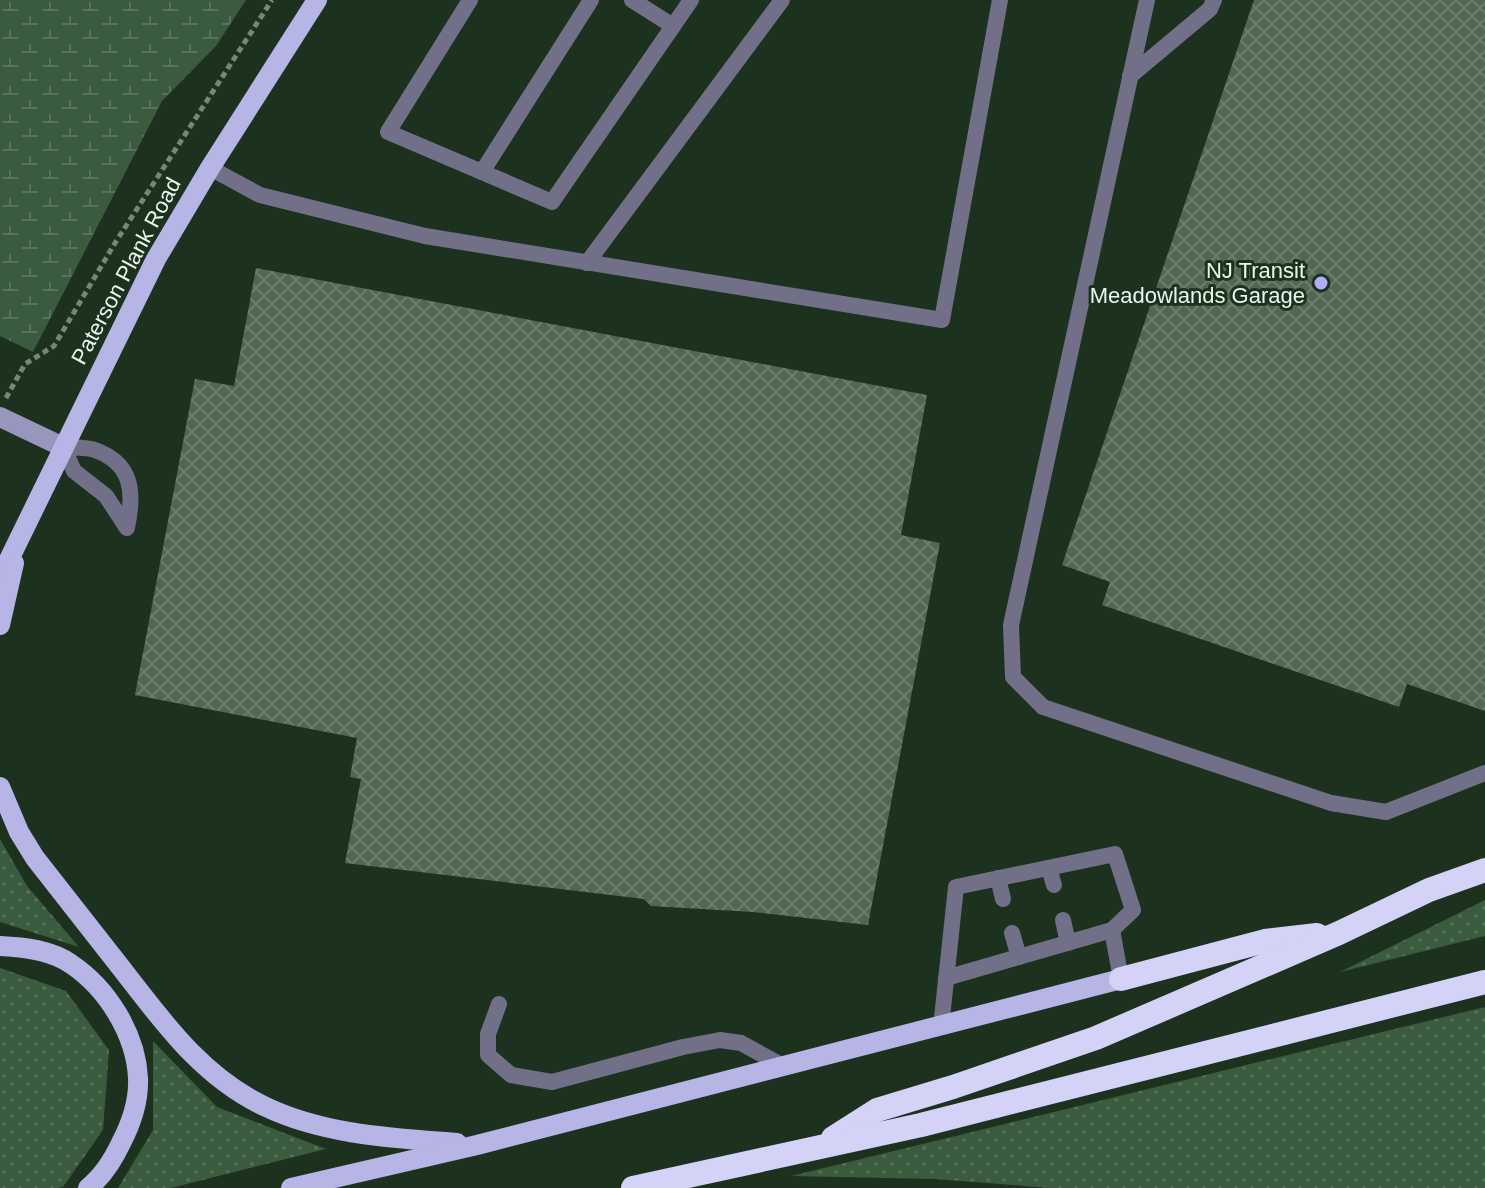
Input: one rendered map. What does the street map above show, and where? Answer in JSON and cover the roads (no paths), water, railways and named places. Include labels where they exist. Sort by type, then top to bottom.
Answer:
[{"type":"highway","points":[[817,1147],[877,1110],[1096,1038],[1339,933],[1429,890],[1485,870]]},
{"type":"highway","points":[[1121,979],[1265,941],[1339,933]]},
{"type":"highway","points":[[633,1188],[921,1125],[1485,982]]},
{"type":"main road","name":"Paterson Plank Road","points":[[0,578],[156,259],[317,0]]},
{"type":"main road","points":[[0,557],[22,532]]},
{"type":"main road","points":[[0,625],[22,532]]},
{"type":"main road","points":[[0,787],[19,832],[35,858],[167,1026],[217,1077],[267,1108],[323,1126],[388,1138],[477,1145]]},
{"type":"main road","points":[[0,946],[32,948],[70,963],[106,996],[130,1037],[138,1079],[132,1120],[112,1162],[88,1188]]},
{"type":"main road","points":[[291,1188],[477,1145],[1121,979]]},
{"type":"street","points":[[0,417],[63,447]]},
{"type":"lane","points":[[470,0],[388,132],[552,202],[691,0]]},
{"type":"lane","points":[[482,172],[591,0]]},
{"type":"lane","points":[[632,0],[673,26]]},
{"type":"lane","points":[[587,263],[782,0]]},
{"type":"lane","points":[[210,168],[260,195],[425,236],[942,320],[1000,0]]},
{"type":"lane","points":[[1147,0],[1011,625],[1013,677],[1043,707],[1331,803],[1386,812],[1485,773]]},
{"type":"lane","points":[[1130,76],[1210,9],[1214,0]]},
{"type":"lane","points":[[63,447],[94,449],[119,464],[130,483],[133,499],[127,528],[106,496],[74,471],[63,447]]},
{"type":"lane","points":[[941,1027],[946,978],[956,887],[1115,854],[1133,910],[1112,930],[946,978]]},
{"type":"lane","points":[[1049,868],[1054,885]]},
{"type":"lane","points":[[998,878],[1003,899]]},
{"type":"lane","points":[[1063,920],[1068,943]]},
{"type":"lane","points":[[1112,930],[1121,979]]},
{"type":"lane","points":[[1012,933],[1019,957]]},
{"type":"lane","points":[[499,1004],[488,1034],[488,1055],[511,1075],[552,1082],[720,1040],[741,1043],[783,1066]]},
{"type":"place","name":"NJ Transit Meadowlands Garage","points":[[1321,283]]}]
